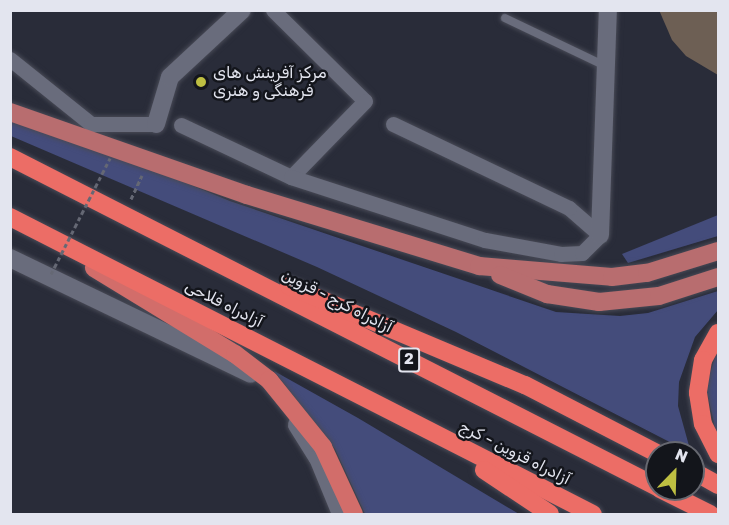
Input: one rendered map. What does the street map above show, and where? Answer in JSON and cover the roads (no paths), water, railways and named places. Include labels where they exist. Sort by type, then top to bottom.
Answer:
[{"type":"highway","name":"2","points":[[10,158],[160,232]]},
{"type":"highway","points":[[10,217],[235,354],[269,380],[322,447],[354,514]]},
{"type":"highway","name":"آزادراه فلاحی","points":[[10,217],[420,427]]},
{"type":"highway","points":[[160,232],[525,385],[645,447]]},
{"type":"highway","name":"آزادراه کرج - قزوین","points":[[160,232],[645,481]]},
{"type":"highway","points":[[718,333],[703,360],[698,393],[704,424],[718,454]]},
{"type":"highway","points":[[420,427],[550,514]]},
{"type":"highway","name":"آزادراه قزوین - کرج","points":[[420,427],[593,514]]},
{"type":"highway","name":"آزادراه کرج - قزوین","points":[[684,501],[710,514]]},
{"type":"main road","points":[[10,112],[247,195],[479,266],[547,294],[599,302],[659,296],[718,277]]},
{"type":"main road","points":[[479,266],[612,277],[647,273],[718,251]]},
{"type":"street","points":[[10,59],[91,124],[156,124],[170,77],[242,10]]},
{"type":"street","points":[[273,10],[365,101],[291,177]]},
{"type":"street","points":[[182,125],[291,177],[485,240],[561,254],[582,253],[600,235],[608,10]]},
{"type":"street","points":[[393,124],[569,208],[600,235]]},
{"type":"street","points":[[10,258],[113,310],[225,359],[263,383],[318,458],[341,514]]},
{"type":"lane","points":[[505,18],[605,66]]},
{"type":"place","name":"مرکز آفرینش های فرهنگی و هنری","points":[[201,82]]}]
